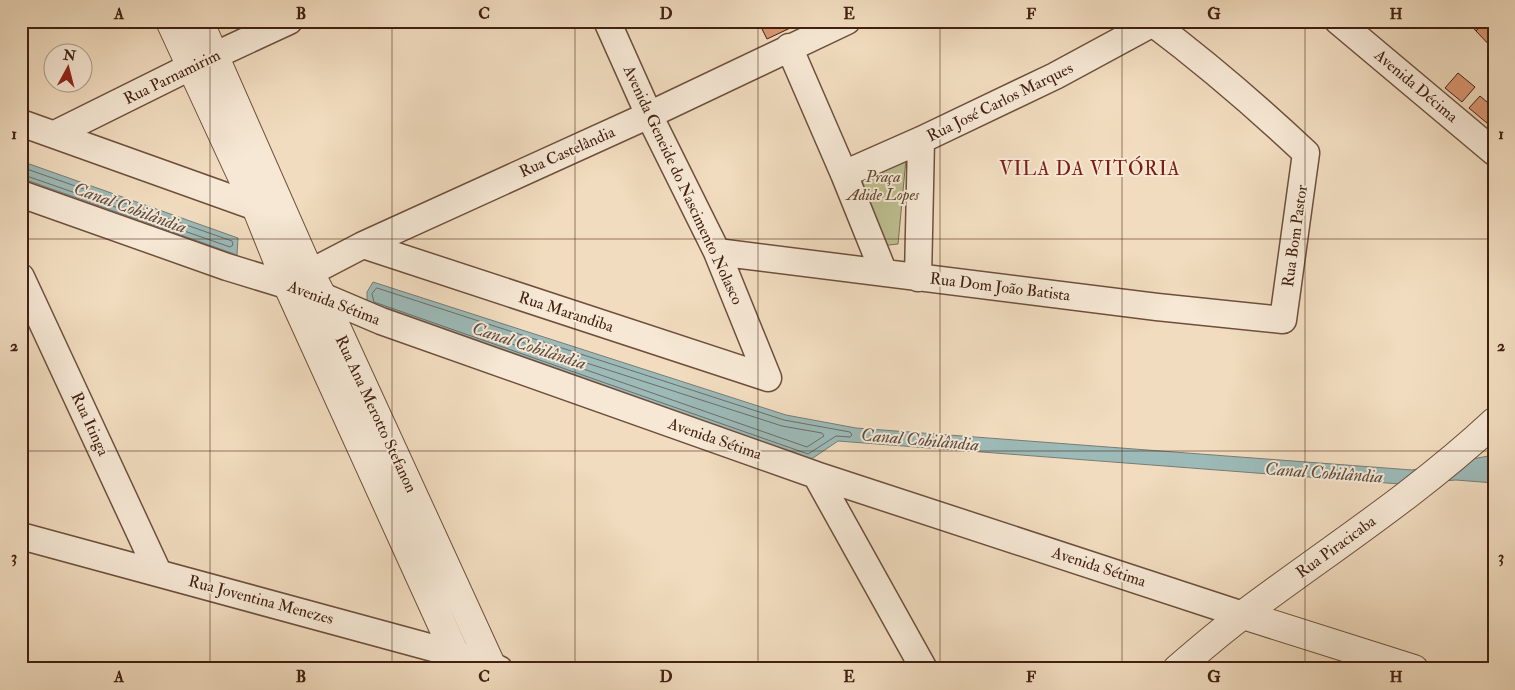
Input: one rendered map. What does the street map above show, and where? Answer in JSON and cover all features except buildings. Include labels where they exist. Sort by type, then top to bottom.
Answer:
[{"type":"street","name":"Rua Ana Merotto Stefanon","points":[[170,21],[256,206],[298,278],[322,296],[495,668]]},
{"type":"street","name":"Rua Ana Merotto Stefanon","points":[[199,21],[215,56],[298,278],[458,661]]},
{"type":"street","name":"Rua Parnamirim","points":[[54,134],[289,21]]},
{"type":"street","name":"Avenida Geneide do Nascimento Nolasco","points":[[607,21],[650,115],[717,252],[768,378]]},
{"type":"street","name":"Rua Castelândia","points":[[298,278],[363,245],[650,115],[789,47],[847,21]]},
{"type":"street","name":"Avenida Décima","points":[[1338,21],[1494,152]]},
{"type":"street","name":"Rua José Carlos Marques","points":[[844,174],[921,140],[1055,76],[1151,22]]},
{"type":"street","name":"Rua Bom Pastor","points":[[1151,22],[1249,100],[1306,152],[1283,320]]},
{"type":"street","points":[[789,47],[884,273]]},
{"type":"street","points":[[21,124],[256,206]]},
{"type":"street","points":[[918,278],[921,140]]},
{"type":"street","name":"Avenida Sétima","points":[[21,194],[227,267],[298,278]]},
{"type":"street","name":"Rua Marandiba","points":[[363,245],[768,378]]},
{"type":"street","name":"Rua Dom João Batista","points":[[717,252],[1157,307],[1283,320]]},
{"type":"street","name":"Rua Itinga","points":[[21,276],[158,572]]},
{"type":"street","name":"Avenida Sétima","points":[[322,296],[381,321],[816,475],[1414,669]]},
{"type":"street","name":"Rua Piracicaba","points":[[1177,669],[1243,615],[1401,500],[1455,458],[1494,422]]},
{"type":"street","points":[[816,475],[924,669]]},
{"type":"street","name":"Rua Joventina Menezes","points":[[21,536],[158,572],[458,661],[495,668]]},
{"type":"green space","name":"Praça Adide Lopes","points":[[906,159],[898,244],[880,246],[855,172]]},
{"type":"water","name":"Canal Cobilândia","points":[[21,161],[238,238],[237,255],[21,178]]},
{"type":"water","name":"Canal Cobilândia","points":[[373,282],[786,415],[856,428],[1412,470],[1494,455],[1494,483],[1456,480],[1400,484],[838,441],[810,460],[367,305],[367,292]]},
{"type":"district","name":"VILA DA VITÓRIA","points":[[1090,169]]}]
